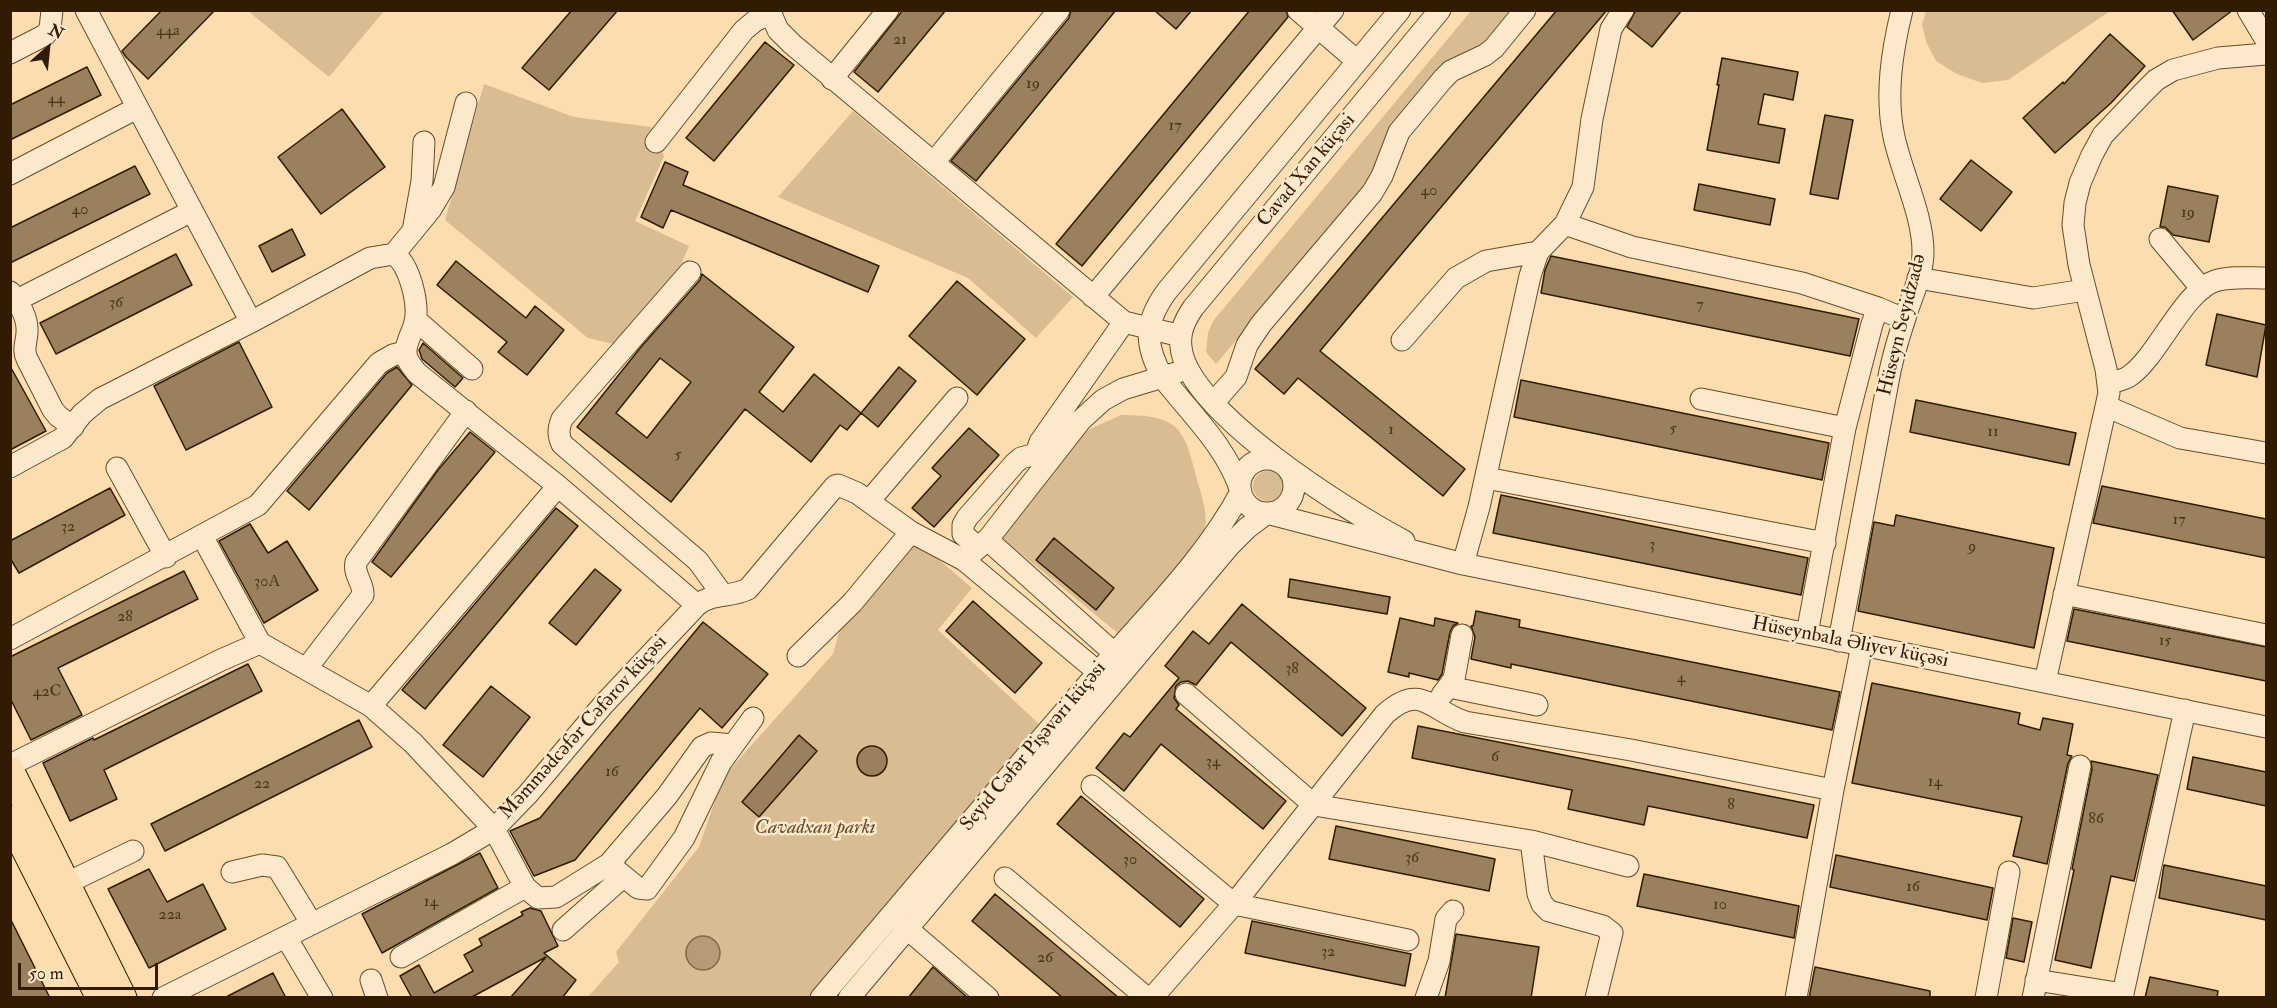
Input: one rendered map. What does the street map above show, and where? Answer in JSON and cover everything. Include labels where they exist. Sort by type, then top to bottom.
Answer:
[{"type":"main road","points":[[10,768],[123,998]]},
{"type":"main road","points":[[10,819],[100,998]]},
{"type":"street","points":[[10,53],[45,35],[50,29],[52,10]]},
{"type":"street","points":[[86,10],[251,322]]},
{"type":"street","points":[[832,79],[888,10]]},
{"type":"street","points":[[934,162],[1059,10]]},
{"type":"street","points":[[1298,10],[1357,61]]},
{"type":"street","points":[[1093,297],[1333,10]]},
{"type":"street","name":"Cavad Xan küçəsi","points":[[1149,330],[1155,311],[1167,291],[1400,10]]},
{"type":"street","name":"Cavad Xan küçəsi","points":[[1181,336],[1187,317],[1193,308],[1440,10]]},
{"type":"street","points":[[1214,402],[1236,377],[1247,345],[1261,324],[1372,193],[1382,176],[1399,132],[1443,79],[1452,71],[1485,55],[1494,48],[1525,10]]},
{"type":"street","points":[[1463,564],[1486,477],[1530,276],[1538,252],[1565,224],[1583,187],[1592,119],[1611,28],[1623,10]]},
{"type":"street","name":"Hüseyn Seyidzadə","points":[[1839,641],[1890,371],[1918,278],[1923,252],[1920,227],[1890,118],[1892,65],[1902,10]]},
{"type":"street","points":[[2248,10],[2266,40]]},
{"type":"street","points":[[656,142],[744,30],[756,20],[772,12],[778,30],[832,79],[1124,322],[1149,330],[1181,336],[1183,358],[1188,369],[1214,402],[1244,432],[1287,467],[1364,519],[1434,557]]},
{"type":"street","points":[[2045,682],[2108,407],[2109,383],[2085,291],[2074,236],[2075,203],[2080,183],[2103,135],[2156,80],[2173,70],[2218,58],[2266,54]]},
{"type":"street","points":[[10,468],[54,445],[63,438],[90,406],[100,399],[370,258],[394,254],[431,209],[444,187],[466,103]]},
{"type":"street","points":[[10,174],[137,108]]},
{"type":"street","points":[[412,232],[422,181],[423,142]]},
{"type":"street","points":[[73,427],[53,410],[27,359],[24,352],[28,332],[26,321],[14,296],[192,211]]},
{"type":"street","points":[[1565,224],[1632,247],[1802,283],[1904,319]]},
{"type":"street","points":[[2160,239],[2202,289]]},
{"type":"street","points":[[1402,340],[1456,278],[1486,261],[1538,252]]},
{"type":"street","points":[[394,254],[402,259],[411,280],[416,320],[405,352],[417,373],[558,486],[697,604]]},
{"type":"street","points":[[690,272],[562,419],[558,436],[562,444],[698,561],[722,594]]},
{"type":"street","points":[[1918,278],[2034,298],[2085,291]]},
{"type":"street","points":[[2109,383],[2131,376],[2202,289],[2214,281],[2232,278],[2266,278]]},
{"type":"street","points":[[1807,634],[1845,428],[1865,345],[1878,308]]},
{"type":"street","points":[[416,320],[472,369]]},
{"type":"street","points":[[1042,458],[1040,442],[1124,322]]},
{"type":"street","points":[[1149,330],[1150,348],[1163,378],[1222,452],[1232,468],[1243,498],[1253,509],[1434,557]]},
{"type":"street","points":[[10,639],[258,505],[379,363],[393,355],[405,352]]},
{"type":"street","points":[[977,549],[1042,458],[1103,400],[1123,389],[1188,369]]},
{"type":"street","points":[[869,501],[957,398]]},
{"type":"street","points":[[1701,399],[1845,428]]},
{"type":"street","points":[[2108,407],[2180,438],[2266,453]]},
{"type":"street","points":[[306,669],[363,595],[354,570],[356,562],[466,411]]},
{"type":"street","points":[[1042,458],[1022,458],[1015,463],[967,518],[963,525],[963,534],[1067,647],[1098,672]]},
{"type":"street","points":[[1241,492],[1243,475],[1255,462],[1271,459],[1287,467],[1294,483],[1291,501],[1284,508],[1267,513]]},
{"type":"street","points":[[117,468],[166,556]]},
{"type":"street","points":[[1486,477],[1825,543]]},
{"type":"street","points":[[371,706],[558,486]]},
{"type":"street","name":"Məmmədcəfər Cəfərov küçəsi","points":[[163,998],[452,854],[494,829],[528,794],[603,705],[697,604],[722,594],[748,589],[835,486],[842,486],[869,501],[911,532],[977,549]]},
{"type":"street","name":"Seyid Cəfər Pişəvəri küçəsi","points":[[849,998],[899,922],[1098,672],[1205,549],[1220,530],[1241,492]]},
{"type":"street","name":"Seyid Cəfər Pişəvəri küçəsi","points":[[821,998],[899,922],[1230,545],[1267,513]]},
{"type":"street","points":[[798,656],[852,603],[911,532]]},
{"type":"street","points":[[202,536],[260,643],[371,706],[413,743],[494,829],[525,886],[538,898],[556,897],[616,871]]},
{"type":"street","points":[[977,549],[991,543],[1114,653]]},
{"type":"street","name":"Hüseynbala Əliyev küçəsi","points":[[1434,557],[2266,727]]},
{"type":"street","points":[[2064,594],[2266,635]]},
{"type":"street","points":[[1067,647],[1080,648],[1084,645],[1086,627]]},
{"type":"street","points":[[1433,704],[1454,678],[1462,635]]},
{"type":"street","points":[[10,768],[221,660],[260,643]]},
{"type":"street","points":[[1796,998],[1833,790],[1862,645]]},
{"type":"street","points":[[1449,687],[1537,705]]},
{"type":"street","points":[[1186,694],[1314,805],[1531,841],[1628,866]]},
{"type":"street","points":[[1152,998],[1234,904],[1385,714],[1398,703],[1407,700],[1418,699],[1433,704],[1451,717],[1465,722],[1630,750],[1833,790]]},
{"type":"street","points":[[2080,766],[2035,989],[2122,996],[2185,710]]},
{"type":"street","points":[[616,871],[638,888],[647,889],[684,838],[721,762],[753,717]]},
{"type":"street","points":[[562,930],[616,871],[702,747],[711,743],[733,745]]},
{"type":"street","points":[[1092,786],[1234,904],[1408,940]]},
{"type":"street","points":[[1531,841],[1538,894],[1542,904],[1549,911],[1603,926],[1612,933],[1596,998]]},
{"type":"street","points":[[67,883],[133,851]]},
{"type":"street","points":[[232,872],[262,865],[277,867],[312,924]]},
{"type":"street","points":[[1986,998],[2009,873]]},
{"type":"street","points":[[1005,878],[1147,998]]},
{"type":"street","points":[[401,957],[525,886]]},
{"type":"street","points":[[1426,998],[1439,961],[1446,919],[1453,911]]},
{"type":"street","points":[[899,922],[988,998]]},
{"type":"street","points":[[286,937],[322,998]]},
{"type":"green space","points":[[1926,10],[2110,11],[2008,80],[1982,83],[1957,74],[1936,61],[1927,44],[1922,25]]},
{"type":"green space","points":[[248,11],[384,11],[329,77]]},
{"type":"green space","points":[[1471,11],[1510,11],[1370,182],[1216,364],[1206,352],[1208,333],[1213,321]]},
{"type":"green space","points":[[484,84],[574,117],[651,127],[664,156],[635,221],[689,246],[676,276],[618,345],[588,338],[445,220]]},
{"type":"green space","points":[[853,111],[1073,297],[1036,338],[968,278],[778,197]]},
{"type":"green space","points":[[1121,415],[1157,418],[1177,429],[1189,450],[1203,500],[1206,523],[1201,538],[1181,566],[1119,634],[998,535],[1070,444],[1090,429]]},
{"type":"green space","points":[[1268,471],[1279,475],[1283,486],[1279,497],[1268,501],[1257,497],[1253,486],[1257,475]]},
{"type":"green space","name":"Cavadxan parkı","points":[[916,540],[972,588],[938,630],[1039,724],[808,997],[587,998],[619,962],[616,952],[699,847],[723,777],[833,654],[840,628]]},
{"type":"shaded area","points":[[703,936],[715,941],[720,953],[715,965],[703,970],[691,965],[686,953],[691,941]]},
{"type":"building","points":[[162,10],[215,10],[148,79],[122,51]]},
{"type":"building","points":[[572,10],[618,10],[549,90],[522,68]]},
{"type":"building","points":[[903,10],[946,10],[878,92],[854,72]]},
{"type":"building","points":[[1071,10],[1116,10],[976,181],[951,161],[1069,18]]},
{"type":"building","points":[[1154,10],[1192,10],[1176,29]]},
{"type":"building","points":[[1250,10],[1286,10],[1288,17],[1082,266],[1056,244]]},
{"type":"building","points":[[1557,10],[1607,10],[1320,351],[1465,469],[1443,496],[1298,378],[1284,394],[1255,369]]},
{"type":"building","points":[[1636,10],[1682,10],[1652,47],[1627,27]]},
{"type":"building","points":[[2172,10],[2233,10],[2193,40]]},
{"type":"building","points":[[2110,34],[2145,66],[2111,103],[2055,153],[2023,118],[2063,82],[2064,84]]},
{"type":"building","points":[[765,42],[794,65],[714,161],[686,138]]},
{"type":"building","points":[[1722,58],[1798,72],[1793,100],[1764,94],[1758,124],[1785,129],[1779,163],[1707,150]]},
{"type":"building","points":[[87,67],[101,95],[10,140],[10,105]]},
{"type":"building","points":[[342,109],[385,167],[321,214],[278,157]]},
{"type":"building","points":[[1825,115],[1853,120],[1838,199],[1810,194]]},
{"type":"building","points":[[1971,160],[2012,192],[1981,231],[1940,199]]},
{"type":"building","points":[[665,162],[688,172],[683,185],[879,266],[868,292],[671,210],[663,228],[641,217]]},
{"type":"building","points":[[135,166],[150,194],[10,263],[10,228]]},
{"type":"building","points":[[1699,184],[1775,199],[1770,225],[1694,210]]},
{"type":"building","points":[[2168,186],[2218,196],[2209,242],[2173,235],[2165,227],[2160,227]]},
{"type":"building","points":[[292,229],[305,255],[272,272],[259,246]]},
{"type":"building","points":[[176,254],[192,285],[56,354],[40,323]]},
{"type":"building","points":[[1551,256],[1859,319],[1850,356],[1541,293],[1545,270]]},
{"type":"building","points":[[456,261],[526,318],[535,306],[564,330],[527,375],[498,352],[507,342],[437,285]]},
{"type":"building","points":[[702,274],[794,347],[759,392],[783,412],[814,374],[861,413],[847,430],[840,425],[811,462],[745,409],[671,502],[577,427],[641,347],[700,280]],"holes":[[[660,358],[691,382],[647,438],[616,413]]]},
{"type":"building","points":[[957,281],[1025,339],[977,395],[909,336]]},
{"type":"building","points":[[2217,314],[2266,325],[2257,377],[2206,365]]},
{"type":"building","points":[[239,342],[272,407],[186,450],[154,386]]},
{"type":"building","points":[[423,343],[463,378],[455,387],[422,359],[419,350]]},
{"type":"building","points":[[10,366],[46,431],[10,450]]},
{"type":"building","points":[[397,367],[412,385],[309,510],[287,491],[387,373]]},
{"type":"building","points":[[899,367],[916,381],[878,427],[861,413]]},
{"type":"building","points":[[1521,380],[1829,443],[1822,480],[1514,417]]},
{"type":"building","points":[[1916,400],[2076,433],[2069,465],[1910,432]]},
{"type":"building","points":[[969,428],[999,455],[934,527],[912,508],[941,476],[932,468]]},
{"type":"building","points":[[470,432],[495,452],[391,577],[372,562],[438,470]]},
{"type":"building","points":[[2102,486],[2266,519],[2266,558],[2093,523]]},
{"type":"building","points":[[110,488],[125,515],[19,573],[10,558],[10,541]]},
{"type":"building","points":[[1501,495],[1808,558],[1801,595],[1493,533]]},
{"type":"building","points":[[556,508],[578,526],[425,709],[402,690]]},
{"type":"building","points":[[1896,515],[2054,548],[2034,648],[1858,611],[1874,522],[1894,526]]},
{"type":"building","points":[[250,524],[268,553],[287,541],[318,590],[264,623],[219,541]]},
{"type":"building","points":[[1054,538],[1114,588],[1096,610],[1036,560]]},
{"type":"building","points":[[595,569],[621,590],[576,645],[549,623]]},
{"type":"building","points":[[184,571],[198,599],[58,668],[82,715],[31,740],[10,698],[10,657]]},
{"type":"building","points":[[1290,579],[1390,597],[1387,614],[1288,597]]},
{"type":"building","points":[[973,601],[1042,663],[1015,693],[946,631]]},
{"type":"building","points":[[1242,604],[1366,708],[1342,736],[1231,642],[1196,685],[1188,681],[1176,686],[1174,698],[1179,705],[1176,709],[1286,801],[1263,829],[1161,744],[1124,791],[1096,768],[1124,733],[1130,737],[1179,678],[1165,666],[1193,631],[1209,644]]},
{"type":"building","points":[[2074,609],[2266,647],[2266,681],[2067,641]]},
{"type":"building","points":[[1476,611],[1520,620],[1519,627],[1840,692],[1832,730],[1511,664],[1511,668],[1471,659],[1475,637],[1471,626],[1473,626]]},
{"type":"building","points":[[1400,618],[1434,626],[1435,618],[1458,623],[1450,632],[1442,674],[1438,680],[1409,673],[1409,677],[1388,672]]},
{"type":"building","points":[[703,622],[768,674],[722,728],[700,708],[575,860],[534,876],[510,831],[540,818]]},
{"type":"building","points":[[248,664],[262,691],[104,770],[117,799],[70,821],[43,763]]},
{"type":"building","points":[[1872,683],[2020,713],[2018,724],[2040,730],[2043,718],[2073,724],[2067,755],[2072,756],[2068,763],[2047,864],[2013,856],[2022,817],[1852,783]]},
{"type":"building","points":[[491,686],[530,717],[483,777],[443,745]]},
{"type":"building","points":[[359,720],[372,747],[165,851],[151,824]]},
{"type":"building","points":[[1418,726],[1814,805],[1807,838],[1648,806],[1644,825],[1568,809],[1572,790],[1412,758]]},
{"type":"building","points":[[799,735],[817,751],[759,817],[742,802]]},
{"type":"building","points":[[872,746],[883,750],[887,761],[883,772],[872,776],[861,772],[857,761],[861,750]]},
{"type":"building","points":[[2193,757],[2266,772],[2266,806],[2187,789]]},
{"type":"building","points":[[2091,761],[2158,775],[2134,881],[2111,876],[2091,968],[2055,960],[2074,870],[2072,869],[2092,769]]},
{"type":"building","points":[[1081,796],[1204,899],[1180,927],[1057,824]]},
{"type":"building","points":[[1336,826],[1495,859],[1489,891],[1329,859]]},
{"type":"building","points":[[480,853],[498,888],[382,953],[362,914]]},
{"type":"building","points":[[1836,855],[1993,888],[1987,920],[1830,887]]},
{"type":"building","points":[[2164,865],[2266,886],[2266,920],[2159,898]]},
{"type":"building","points":[[149,869],[167,902],[203,884],[226,929],[149,968],[108,889]]},
{"type":"building","points":[[1644,874],[1799,906],[1794,938],[1637,906]]},
{"type":"building","points":[[995,894],[1119,998],[1063,998],[972,921]]},
{"type":"building","points":[[530,908],[541,911],[558,946],[544,953],[576,980],[562,998],[510,998],[546,957],[470,998],[412,998],[400,976],[419,965],[434,993],[473,971],[464,955],[482,945],[479,939],[523,915],[521,912]]},
{"type":"building","points":[[10,918],[50,998],[10,998]]},
{"type":"building","points":[[2013,918],[2032,922],[2024,962],[2006,958]]},
{"type":"building","points":[[1252,921],[1411,954],[1405,986],[1245,953]]},
{"type":"building","points":[[1456,934],[1539,947],[1531,998],[1445,998]]},
{"type":"building","points":[[933,967],[968,998],[908,998]]},
{"type":"building","points":[[1815,967],[1930,991],[1930,998],[1809,998]]},
{"type":"building","points":[[273,973],[286,998],[224,998]]},
{"type":"building","points":[[2150,977],[2218,991],[2217,998],[2145,998]]}]
